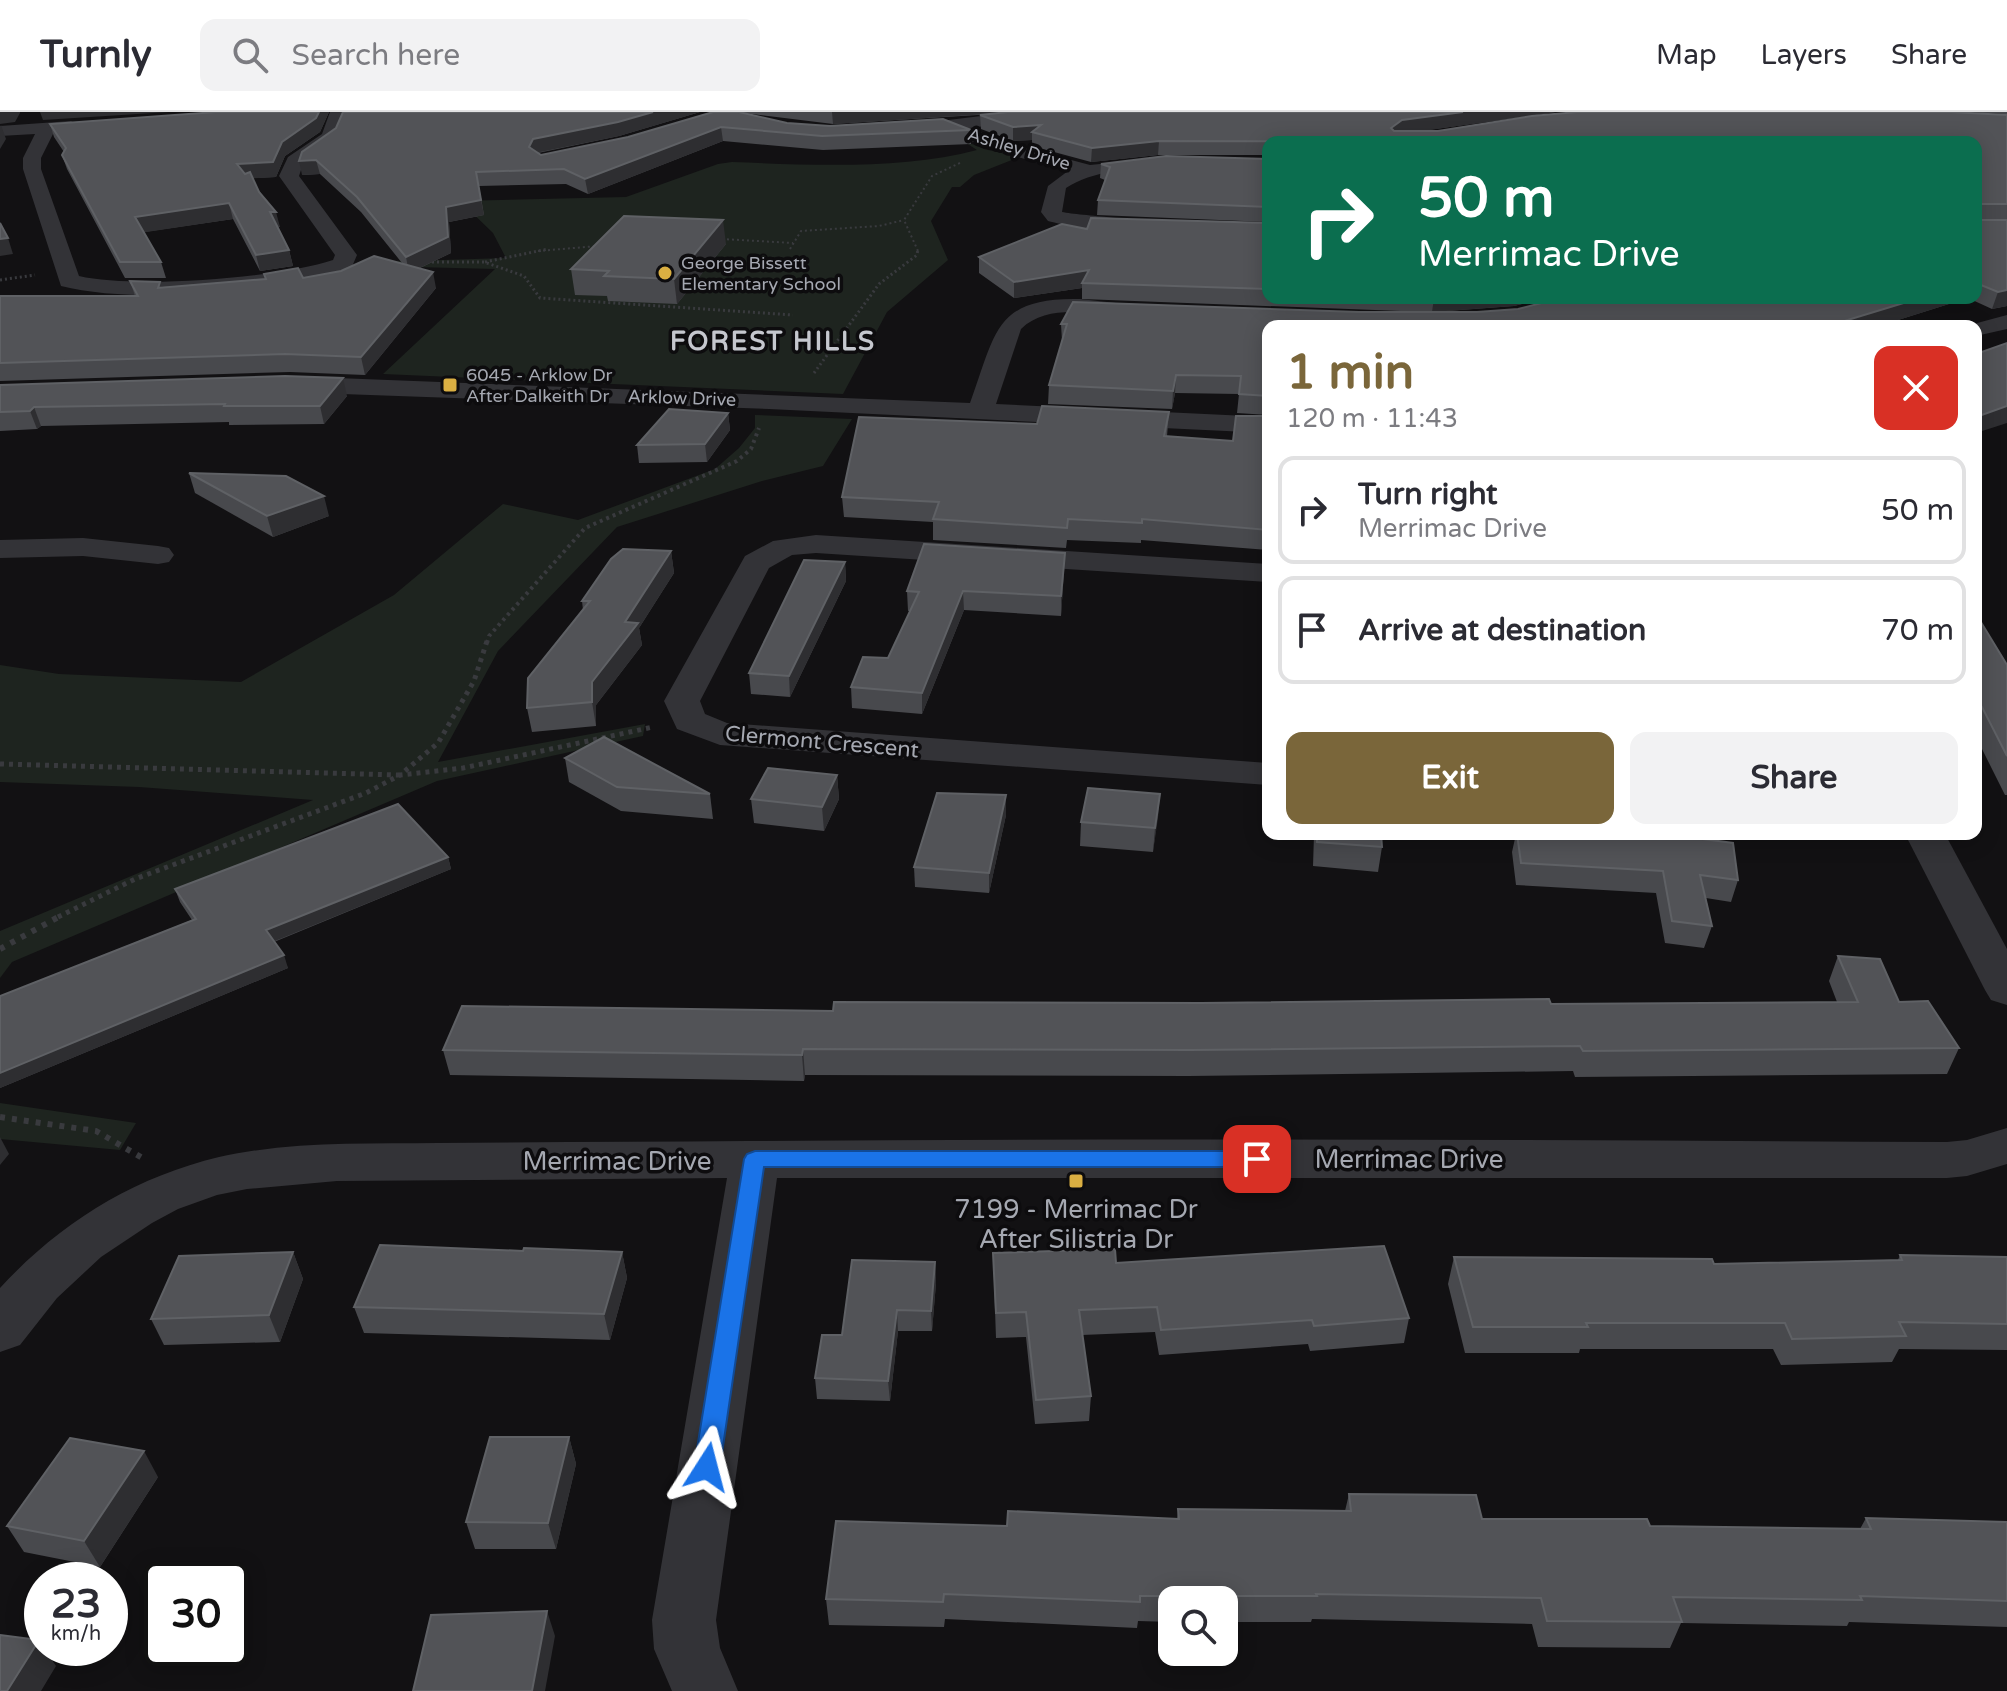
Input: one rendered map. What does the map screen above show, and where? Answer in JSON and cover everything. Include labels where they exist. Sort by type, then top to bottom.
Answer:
[{"type":"street","points":[[47,128],[32,158],[32,169],[71,282],[112,288],[308,274],[332,269],[346,261],[346,255],[289,176],[295,161],[330,137],[339,112]]},
{"type":"street","points":[[877,132],[1057,112]]},
{"type":"street","points":[[0,131],[94,125]]},
{"type":"street","name":"Ashley Drive","points":[[947,126],[1009,149],[1091,171]]},
{"type":"street","points":[[1165,228],[1087,224],[1055,217],[1051,212],[1058,185],[1071,176],[1091,171],[1163,165],[1262,164]]},
{"type":"street","points":[[980,411],[1010,327],[1022,315],[1059,307],[1143,310]]},
{"type":"street","points":[[1982,328],[2007,322]]},
{"type":"street","name":"Arklow Drive","points":[[261,384],[769,401],[1262,425]]},
{"type":"street","points":[[686,715],[682,701],[685,693],[756,563],[768,553],[787,547],[816,544],[1262,573]]},
{"type":"street","points":[[0,549],[83,547],[158,555]]},
{"type":"street","name":"Clermont Crescent","points":[[686,715],[697,726],[720,734],[1262,774]]},
{"type":"street","points":[[1928,840],[2007,990]]},
{"type":"street","name":"Merrimac Drive","points":[[0,1329],[22,1298],[67,1254],[120,1218],[188,1185],[251,1170],[324,1163],[755,1159],[1947,1160],[1967,1158],[2007,1146]]},
{"type":"street","points":[[705,1691],[687,1649],[684,1620],[755,1159]]},
{"type":"path","points":[[790,249],[801,231],[879,226],[904,220],[932,176],[958,163],[1009,149]]},
{"type":"path","points":[[0,949],[37,927],[135,879],[366,793],[400,775],[438,743],[474,681],[489,636],[585,528],[605,515],[730,465],[749,451],[769,401],[817,371],[879,284],[917,255],[918,248],[904,220]]},
{"type":"path","points":[[715,239],[793,243]]},
{"type":"path","points":[[346,261],[484,262],[555,248],[606,245]]},
{"type":"path","points":[[484,262],[524,276],[540,298],[793,315]]},
{"type":"path","points":[[0,764],[400,775],[463,768],[659,726],[686,715]]},
{"type":"path","points":[[0,1117],[96,1131],[188,1185]]},
{"type":"shaded area","points":[[960,139],[984,149],[1019,157],[974,175],[960,187],[952,187],[931,221],[948,260],[887,312],[843,394],[383,374],[495,269],[374,266],[377,262],[506,258],[493,233],[460,201],[626,197],[718,164],[732,162],[824,165],[887,163],[918,161],[977,150]]},
{"type":"shaded area","points":[[755,415],[852,419],[823,466],[762,481],[617,527],[498,651],[438,762],[645,724],[643,736],[437,781],[12,962],[0,978],[0,931],[313,800],[139,787],[0,782],[0,665],[59,674],[241,682],[394,595],[503,504],[578,520],[715,469],[739,448],[755,428]]},
{"type":"shaded area","points":[[0,1103],[136,1123],[120,1150],[0,1139]]},
{"type":"building","points":[[216,112],[319,112],[316,118],[282,142],[273,162],[237,164],[245,174],[250,172],[259,192],[276,212],[270,212],[289,250],[256,255],[229,203],[135,217],[161,262],[120,262],[62,155],[66,148],[50,124]]},
{"type":"building","points":[[343,112],[653,112],[533,139],[529,147],[541,155],[628,137],[713,112],[739,112],[787,123],[830,126],[943,119],[971,130],[822,136],[721,127],[585,179],[564,169],[476,172],[481,200],[446,207],[448,237],[406,257],[357,197],[316,160],[299,161],[302,152],[336,128]]},
{"type":"building","points":[[1008,112],[1463,112],[1402,120],[1391,128],[1394,131],[1438,131],[1577,112],[1951,112],[2007,115],[2007,204],[1982,204],[1982,136],[1262,136],[1262,141],[1159,141],[1092,148],[1032,132],[1041,125],[1013,127],[980,115]]},
{"type":"building","points":[[1166,156],[1262,159],[1262,207],[1098,200],[1110,167],[1101,164]]},
{"type":"building","points":[[624,216],[723,220],[674,279],[604,276],[609,271],[571,269]]},
{"type":"building","points":[[1091,218],[1262,223],[1262,289],[1082,283],[1089,270],[1014,282],[979,257],[1062,224],[1087,229]]},
{"type":"building","points":[[1982,220],[2007,220],[2007,290],[1998,292],[1982,285]]},
{"type":"building","points":[[0,223],[8,238],[0,239]]},
{"type":"building","points":[[374,256],[433,272],[361,357],[285,354],[0,363],[0,296],[138,296],[130,281],[160,282],[158,288],[266,279],[264,274],[298,268],[303,278],[341,271]]},
{"type":"building","points":[[1073,302],[1359,312],[1518,309],[1538,304],[1900,304],[1848,320],[1262,320],[1262,396],[1239,394],[1241,376],[1176,375],[1173,391],[1049,385],[1067,324],[1061,324]]},
{"type":"building","points":[[2007,343],[2007,406],[1982,415],[1982,352]]},
{"type":"building","points":[[285,376],[343,378],[320,406],[34,407],[30,411],[0,412],[0,385]]},
{"type":"building","points":[[1042,406],[1169,412],[1164,436],[1233,441],[1236,416],[1262,416],[1262,529],[1142,519],[1142,523],[1068,519],[1067,528],[933,519],[939,502],[842,497],[859,417],[1037,424]]},
{"type":"building","points":[[669,409],[728,413],[705,444],[637,445]]},
{"type":"building","points":[[189,473],[286,476],[324,496],[267,516]]},
{"type":"building","points":[[924,544],[1065,553],[1061,596],[963,591],[922,693],[851,687],[863,657],[888,658],[919,592],[907,591]]},
{"type":"building","points":[[623,549],[671,551],[625,622],[638,623],[592,682],[592,702],[527,708],[528,678],[590,601],[582,601],[611,559]]},
{"type":"building","points":[[804,560],[845,562],[789,676],[749,673]]},
{"type":"building","points":[[1982,624],[2007,665],[2007,756],[1982,707]]},
{"type":"building","points":[[604,737],[710,794],[617,787],[565,758]]},
{"type":"building","points":[[768,768],[837,775],[822,807],[751,799]]},
{"type":"building","points":[[1088,788],[1160,794],[1155,828],[1081,822]]},
{"type":"building","points":[[937,793],[1006,795],[989,873],[914,867]]},
{"type":"building","points":[[398,804],[448,857],[266,930],[284,955],[0,1073],[0,996],[196,919],[175,889]]},
{"type":"building","points":[[1381,840],[1382,847],[1317,842]]},
{"type":"building","points":[[1518,840],[1710,840],[1733,843],[1738,880],[1700,875],[1712,926],[1672,921],[1663,871],[1521,863]]},
{"type":"building","points":[[1838,956],[1880,959],[1899,1002],[1928,1001],[1959,1048],[1583,1051],[1580,1046],[1190,1050],[803,1049],[802,1055],[443,1050],[462,1006],[833,1011],[834,1002],[1201,1003],[1549,999],[1551,1004],[1858,1002]]},
{"type":"building","points":[[380,1245],[622,1252],[604,1314],[354,1307]]},
{"type":"building","points":[[1384,1246],[1409,1318],[1314,1326],[1312,1320],[1161,1330],[1157,1307],[1079,1310],[1091,1396],[1036,1400],[1026,1312],[996,1313],[993,1253],[1115,1249],[1116,1263]]},
{"type":"building","points":[[293,1252],[269,1315],[151,1319],[179,1256]]},
{"type":"building","points":[[1900,1255],[2007,1257],[2007,1324],[1899,1322],[1906,1336],[1792,1339],[1785,1323],[1586,1323],[1588,1327],[1473,1327],[1454,1257],[1712,1259],[1714,1264],[1902,1260]]},
{"type":"building","points":[[852,1260],[935,1262],[931,1311],[897,1310],[888,1381],[815,1378],[822,1335],[842,1335]]},
{"type":"building","points":[[490,1437],[569,1437],[548,1523],[466,1522]]},
{"type":"building","points":[[70,1438],[144,1451],[84,1541],[7,1526]]},
{"type":"building","points":[[1349,1494],[1476,1495],[1482,1519],[1647,1519],[1650,1526],[1871,1529],[1866,1518],[2007,1522],[2007,1601],[1860,1596],[1862,1600],[1673,1597],[1682,1622],[1547,1621],[1541,1598],[1316,1594],[1238,1596],[1238,1586],[1158,1586],[1158,1596],[1140,1596],[1140,1602],[944,1594],[943,1602],[826,1599],[836,1521],[1007,1526],[1008,1511],[1179,1519],[1178,1509],[1351,1511]]},
{"type":"building","points":[[547,1611],[532,1691],[413,1691],[431,1615]]},
{"type":"building","points":[[0,1635],[24,1638],[24,1664],[7,1691],[0,1691]]},
{"type":"place","name":"George Bissett Elementary School","points":[[665,273]]},
{"type":"place","name":"6045 - Arklow Dr After Dalkeith Dr","points":[[450,385]]},
{"type":"place","name":"7199 - Merrimac Dr After Silistria Dr","points":[[1076,1181]]},
{"type":"district","name":"FOREST HILLS","points":[[773,341]]},
{"type":"route","points":[[707,1467],[755,1159],[1257,1159]]}]
